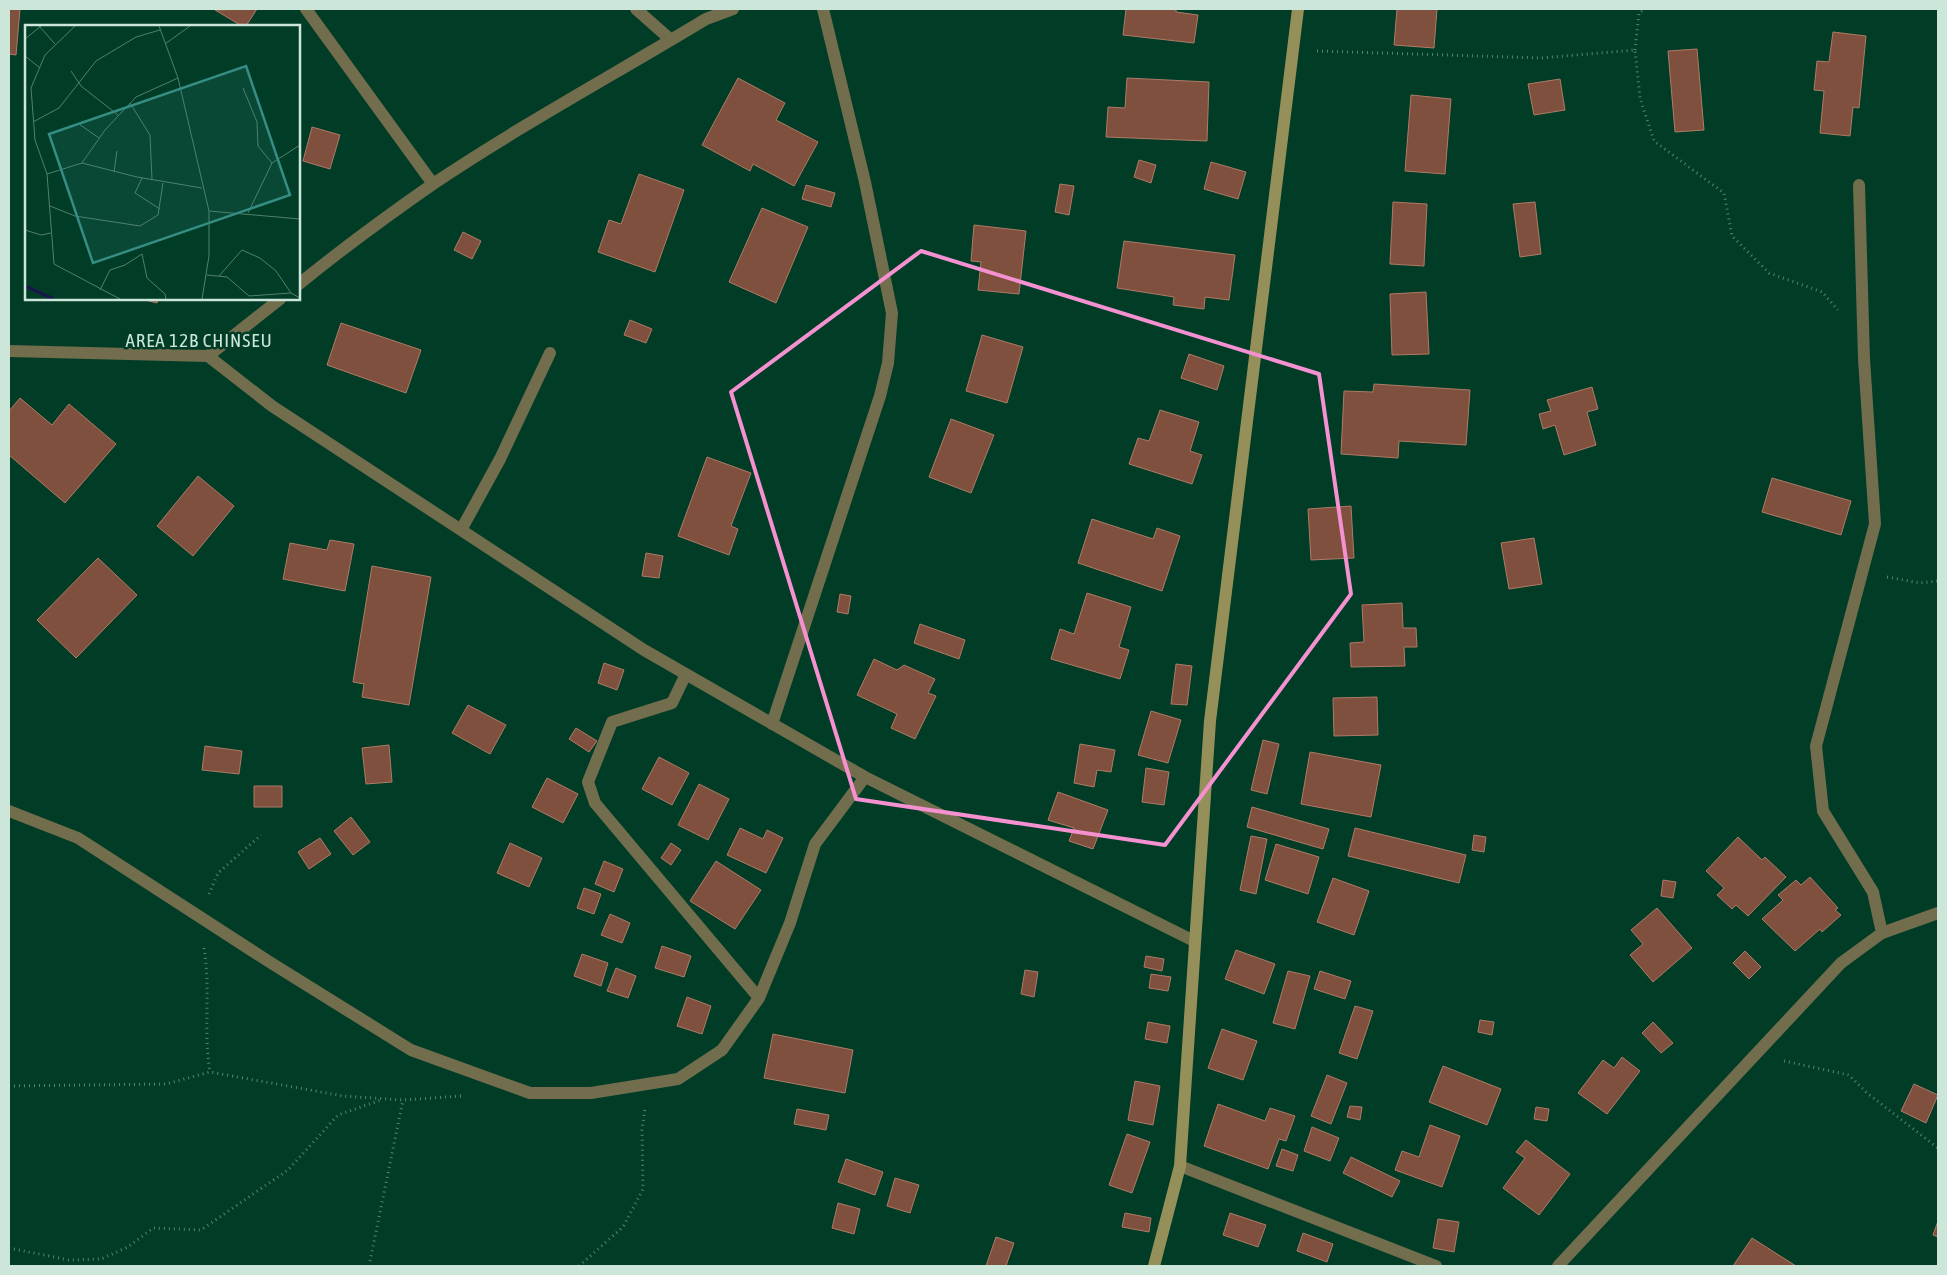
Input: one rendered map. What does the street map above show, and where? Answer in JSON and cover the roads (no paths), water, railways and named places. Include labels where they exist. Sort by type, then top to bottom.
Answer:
[{"type":"street","points":[[306,9],[433,184]]},
{"type":"street","points":[[636,9],[671,40]]},
{"type":"street","points":[[300,283],[347,246],[433,184],[706,19],[733,9]]},
{"type":"street","points":[[772,724],[880,396],[888,362],[892,313],[864,182],[823,9]]},
{"type":"street","points":[[1154,1266],[1180,1166],[1210,720],[1298,9]]},
{"type":"street","points":[[1859,185],[1864,338],[1875,524],[1816,746],[1823,811],[1873,892],[1882,933]]},
{"type":"street","points":[[208,356],[279,300]]},
{"type":"street","points":[[9,351],[208,356],[272,406],[644,650],[864,777],[1194,941]]},
{"type":"street","points":[[461,530],[500,459],[550,353]]},
{"type":"street","points":[[686,674],[672,703],[612,722],[588,782],[595,803],[759,998]]},
{"type":"street","points":[[9,811],[78,838],[411,1050],[530,1093],[591,1094],[678,1079],[722,1050],[759,998],[790,923],[815,844],[864,777]]},
{"type":"street","points":[[1558,1266],[1841,963],[1882,933],[1938,913]]},
{"type":"street","points":[[1180,1166],[1436,1266]]},
{"type":"district","name":"AREA 12B CHINSEU","points":[[199,340]]}]
